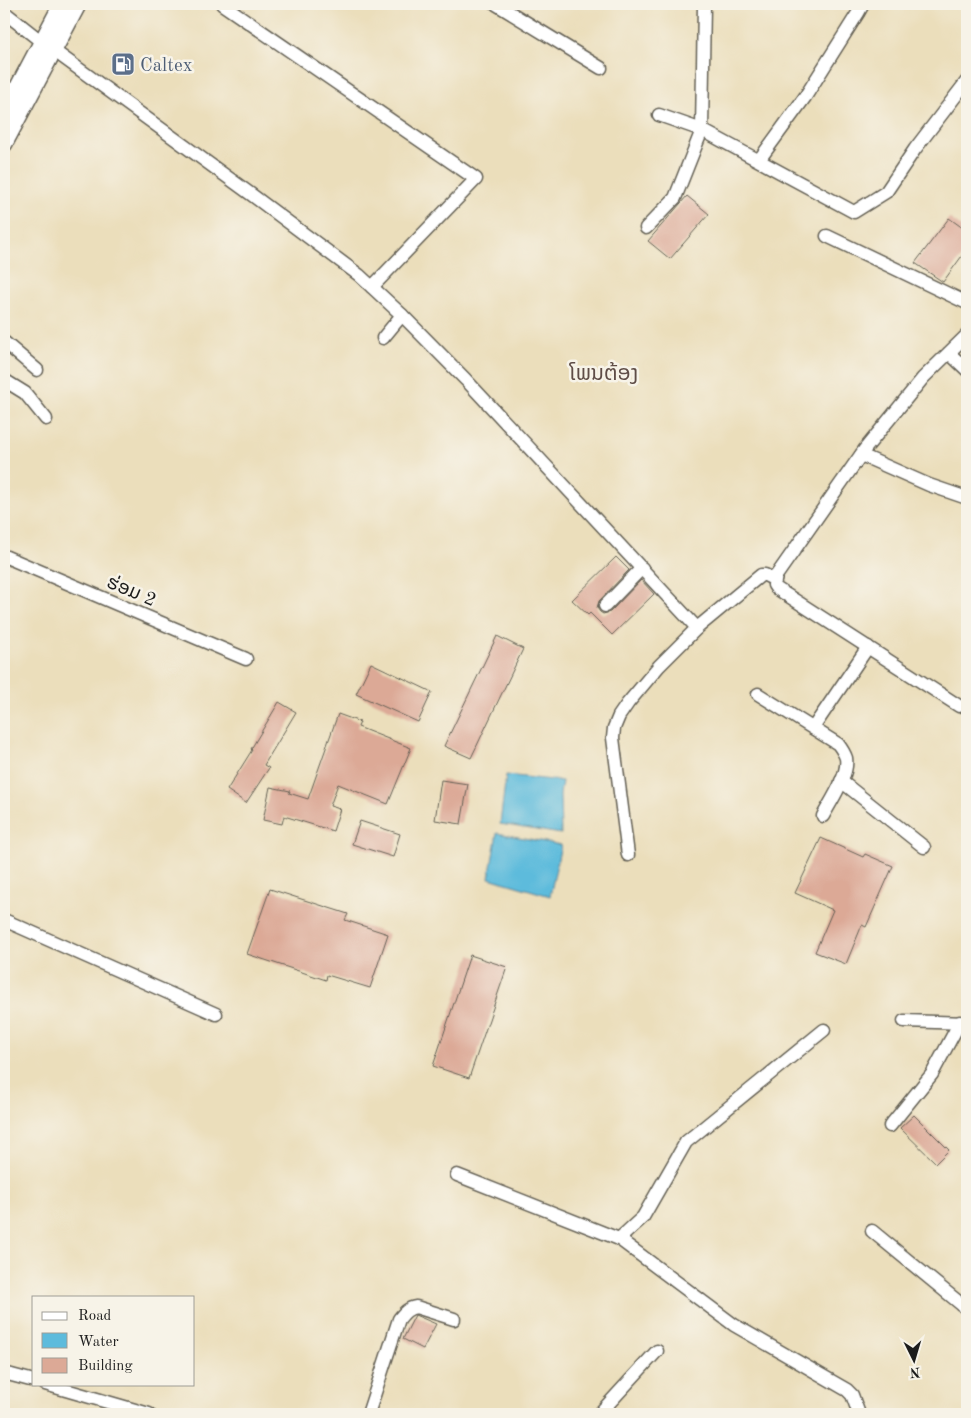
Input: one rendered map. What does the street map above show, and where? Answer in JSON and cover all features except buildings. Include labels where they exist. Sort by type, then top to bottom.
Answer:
[{"type":"main road","points":[[4,144],[48,46],[62,4]]},
{"type":"main road","points":[[4,114],[78,4]]},
{"type":"street","points":[[222,4],[476,179],[372,287]]},
{"type":"street","points":[[496,4],[601,68]]},
{"type":"street","points":[[646,228],[675,198],[702,130],[704,4]]},
{"type":"street","points":[[759,160],[805,97],[863,4]]},
{"type":"street","points":[[4,12],[359,275],[402,315],[466,380],[697,628]]},
{"type":"street","points":[[659,115],[702,130],[854,212],[886,192],[915,149],[967,81]]},
{"type":"street","points":[[827,236],[967,303]]},
{"type":"street","points":[[383,338],[402,315]]},
{"type":"street","points":[[959,706],[776,588],[774,580],[861,455],[922,378],[967,335]]},
{"type":"street","points":[[4,342],[37,370]]},
{"type":"street","points":[[949,353],[967,370]]},
{"type":"street","points":[[4,380],[25,393],[46,419]]},
{"type":"street","points":[[861,455],[929,485],[967,498]]},
{"type":"street","name":"ຮ່ອມ 2","points":[[4,556],[246,659]]},
{"type":"street","points":[[605,606],[642,568]]},
{"type":"street","points":[[628,855],[613,738],[614,728],[619,716],[659,666],[697,628],[761,575],[774,580]]},
{"type":"street","points":[[812,728],[868,647]]},
{"type":"street","points":[[758,694],[838,744],[843,750],[846,764],[845,771],[823,816]]},
{"type":"street","points":[[841,781],[924,847]]},
{"type":"street","points":[[4,920],[216,1014]]},
{"type":"street","points":[[904,1022],[964,1022]]},
{"type":"street","points":[[890,1126],[932,1074],[964,1022]]},
{"type":"street","points":[[619,1239],[643,1217],[686,1142],[824,1030]]},
{"type":"street","points":[[457,1175],[619,1239],[734,1325],[847,1390],[852,1395],[859,1414]]},
{"type":"street","points":[[872,1231],[967,1309]]},
{"type":"street","points":[[368,1414],[399,1319],[403,1313],[416,1307],[454,1319]]},
{"type":"street","points":[[599,1414],[657,1351]]},
{"type":"street","points":[[4,1373],[32,1380]]},
{"type":"street","points":[[52,1386],[149,1414]]},
{"type":"water","points":[[506,775],[562,781],[560,795],[561,834],[500,824]]},
{"type":"water","points":[[497,833],[561,845],[550,896],[489,878]]},
{"type":"place","name":"Caltex","points":[[123,64]]},
{"type":"district","name":"ໂພນຕ້ອງ","points":[[604,373]]}]
